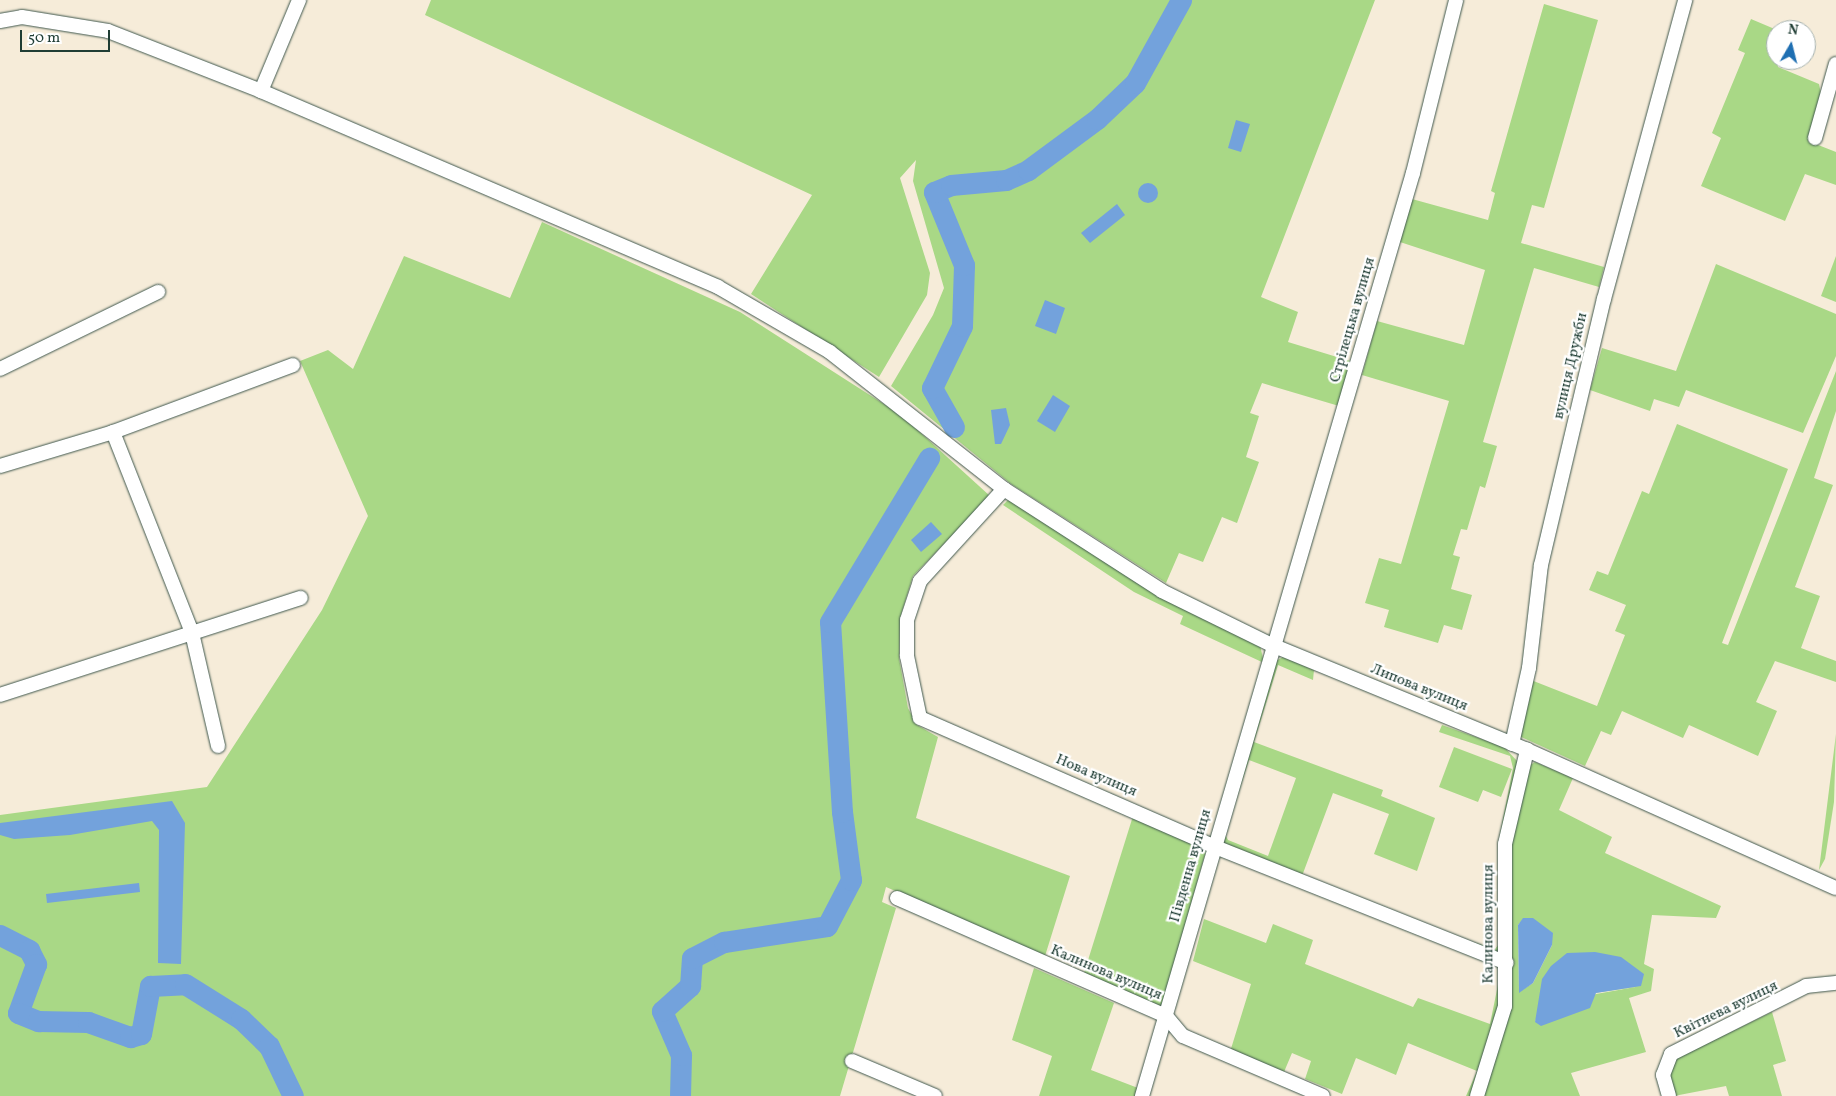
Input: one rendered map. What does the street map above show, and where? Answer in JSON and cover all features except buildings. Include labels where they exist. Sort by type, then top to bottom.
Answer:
[{"type":"street","points":[[261,90],[299,0]]},
{"type":"street","name":"Стрілецька вулиця","points":[[1274,646],[1413,173],[1456,0]]},
{"type":"street","name":"вулиця Дружби","points":[[1512,744],[1529,668],[1546,546],[1604,299],[1685,0]]},
{"type":"street","name":"Липова вулиця","points":[[0,21],[22,17],[108,31],[261,90],[718,286],[830,352],[1004,489],[1162,591],[1274,646],[1527,750],[1836,888]]},
{"type":"street","points":[[1815,138],[1836,64]]},
{"type":"street","points":[[0,369],[158,292]]},
{"type":"street","points":[[0,466],[113,432],[293,365]]},
{"type":"street","points":[[113,432],[192,633],[218,746]]},
{"type":"street","name":"Нова вулиця","points":[[1004,489],[920,580],[906,620],[908,664],[920,718],[1213,846],[1507,964]]},
{"type":"street","points":[[0,695],[301,598]]},
{"type":"street","name":"Південна вулиця","points":[[1142,1096],[1213,846],[1274,646]]},
{"type":"street","name":"Калинова вулиця","points":[[1477,1096],[1504,1006],[1507,964],[1505,844],[1527,750]]},
{"type":"street","name":"Калинова вулиця","points":[[897,898],[1166,1016],[1183,1036],[1322,1096]]},
{"type":"street","name":"Квітнева вулиця","points":[[1668,1096],[1663,1075],[1672,1054],[1806,986],[1836,982]]},
{"type":"street","points":[[852,1061],[935,1096]]},
{"type":"green space","points":[[431,0],[1375,0],[1261,297],[1298,312],[1288,342],[1350,361],[1339,406],[1262,383],[1250,413],[1259,416],[1246,457],[1259,462],[1237,523],[1222,517],[1203,562],[1179,553],[1166,583],[1011,484],[891,386],[933,315],[944,288],[913,181],[916,160],[900,178],[930,273],[927,295],[879,377],[751,294],[812,195],[425,15]]},
{"type":"green space","points":[[1544,4],[1598,20],[1544,208],[1532,205],[1521,243],[1604,267],[1599,287],[1534,268],[1483,442],[1497,446],[1485,488],[1480,486],[1467,530],[1461,529],[1453,555],[1460,557],[1451,589],[1472,595],[1462,630],[1444,625],[1438,643],[1384,627],[1389,610],[1365,603],[1379,558],[1401,564],[1449,401],[1362,375],[1377,321],[1464,345],[1485,270],[1400,242],[1412,199],[1488,220],[1495,193],[1491,191]]},
{"type":"green space","points":[[1751,19],[1766,25],[1766,70],[1785,70],[1819,84],[1821,94],[1808,141],[1836,152],[1836,185],[1805,174],[1785,221],[1701,186],[1721,138],[1712,133],[1745,53],[1738,50]]},
{"type":"green space","points":[[542,222],[740,312],[901,415],[990,496],[913,576],[900,618],[899,658],[908,708],[917,725],[938,737],[916,818],[1070,876],[1045,956],[886,887],[882,902],[896,908],[840,1096],[0,1096],[0,815],[207,787],[322,610],[368,516],[300,361],[328,350],[353,369],[404,256],[510,298]]},
{"type":"green space","points":[[1836,256],[1836,302],[1821,296]]},
{"type":"green space","points":[[1716,264],[1836,314],[1836,356],[1803,433],[1686,390],[1679,407],[1654,399],[1650,411],[1590,390],[1602,348],[1676,371]]},
{"type":"green space","points":[[1836,371],[1836,411],[1814,478],[1833,485],[1795,587],[1820,596],[1801,648],[1836,661],[1836,682],[1775,661],[1756,702],[1777,711],[1758,756],[1689,725],[1683,738],[1622,711],[1611,735],[1601,731],[1585,766],[1519,736],[1531,680],[1597,706],[1625,635],[1615,631],[1626,605],[1589,590],[1597,571],[1608,575],[1642,491],[1649,494],[1677,424],[1788,469],[1722,643],[1728,645]]},
{"type":"green space","points":[[1009,499],[1260,645],[1264,663],[1180,624],[1183,616],[1134,592],[1003,505]]},
{"type":"green space","points":[[1283,657],[1314,670],[1313,680],[1278,665],[1254,742],[1383,790],[1381,796],[1435,818],[1417,871],[1374,854],[1389,814],[1333,793],[1302,876],[1220,842],[1274,662]],"holes":[[[1249,760],[1296,778],[1268,856],[1228,840],[1225,834]]]},
{"type":"green space","points":[[1442,725],[1504,747],[1519,763],[1502,945],[1497,951],[1489,952],[1441,932],[1495,949],[1499,944],[1498,844],[1513,768],[1510,756],[1439,732]]},
{"type":"green space","points":[[1836,734],[1834,802],[1825,859],[1819,870]]},
{"type":"green space","points":[[1454,747],[1512,769],[1501,797],[1483,790],[1478,802],[1439,787]]},
{"type":"green space","points":[[1535,762],[1573,778],[1559,810],[1612,837],[1605,853],[1721,906],[1716,918],[1652,915],[1644,964],[1654,969],[1651,991],[1629,998],[1646,1052],[1571,1073],[1580,1096],[1481,1096],[1511,964],[1509,844],[1527,767]],"holes":[[[1524,918],[1552,945],[1533,983],[1519,992],[1518,925]],[[1641,986],[1596,994],[1535,1022],[1542,1001]]]},
{"type":"green space","points":[[1133,816],[1206,851],[1162,1007],[1084,973]]},
{"type":"green space","points":[[1204,919],[1266,943],[1273,924],[1313,940],[1305,964],[1413,1007],[1418,998],[1490,1024],[1501,970],[1501,1005],[1474,1096],[1466,1096],[1477,1071],[1408,1043],[1396,1075],[1356,1058],[1342,1094],[1305,1079],[1311,1061],[1292,1053],[1284,1072],[1230,1052],[1251,984],[1193,961]]},
{"type":"green space","points":[[1034,968],[1114,1003],[1091,1070],[1138,1088],[1136,1096],[1039,1096],[1052,1056],[1012,1040]]},
{"type":"green space","points":[[1772,1012],[1786,1061],[1773,1065],[1782,1096],[1729,1096],[1726,1086],[1674,1096],[1669,1075],[1675,1059]]},
{"type":"water","points":[[1236,120],[1250,124],[1241,152],[1228,148]]},
{"type":"water","points":[[1148,183],[1155,186],[1158,193],[1155,200],[1148,203],[1141,200],[1138,193],[1141,186]]},
{"type":"water","points":[[1117,204],[1125,215],[1090,243],[1081,233]]},
{"type":"water","points":[[1045,300],[1065,308],[1056,334],[1035,326]]},
{"type":"water","points":[[1053,395],[1070,406],[1055,432],[1037,421]]},
{"type":"water","points":[[1006,408],[1010,425],[1001,444],[995,444],[991,410]]},
{"type":"water","points":[[931,522],[942,534],[921,552],[911,540]]},
{"type":"water","points":[[172,801],[185,823],[181,964],[158,963],[159,830],[152,821],[70,835],[14,839],[0,835],[0,823]]},
{"type":"water","points":[[139,883],[140,892],[47,903],[46,894]]},
{"type":"water","points":[[1523,918],[1533,918],[1553,933],[1552,945],[1533,983],[1519,993],[1518,925]]},
{"type":"water","points":[[1595,952],[1621,957],[1644,974],[1641,986],[1596,993],[1590,1008],[1541,1026],[1535,1022],[1542,979],[1551,966],[1567,953]]},
{"type":"waterway","points":[[954,427],[932,388],[962,326],[964,265],[934,192],[951,185],[1006,180],[1028,170],[1097,119],[1135,83],[1181,0]]},
{"type":"waterway","points":[[680,1096],[681,1055],[662,1011],[690,986],[692,958],[724,942],[827,926],[851,880],[842,812],[830,622],[929,458]]},
{"type":"waterway","points":[[0,935],[29,950],[36,964],[18,1013],[38,1021],[88,1022],[130,1037],[141,1034],[150,986],[185,984],[241,1019],[269,1046],[293,1096]]}]
